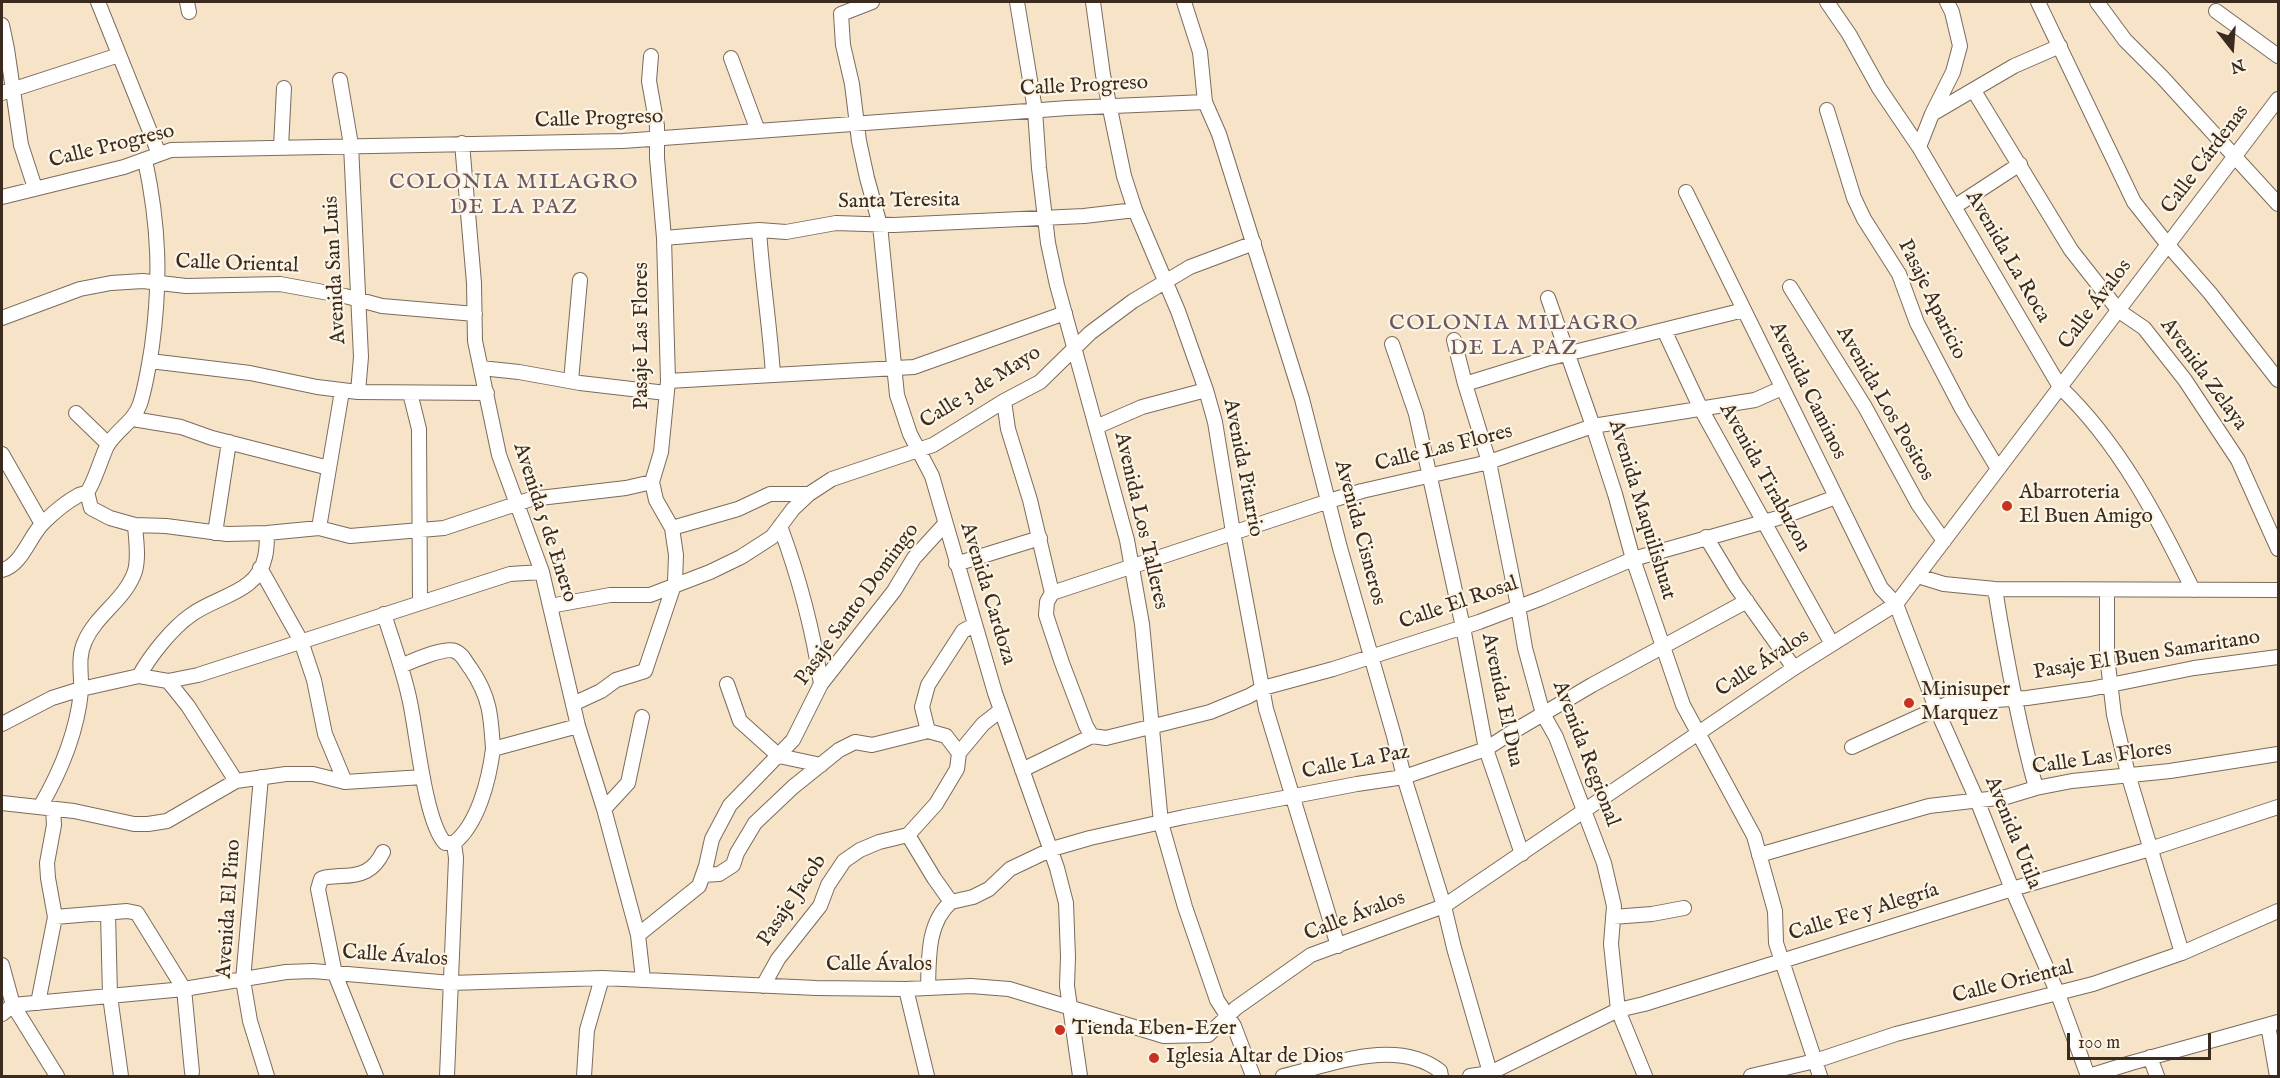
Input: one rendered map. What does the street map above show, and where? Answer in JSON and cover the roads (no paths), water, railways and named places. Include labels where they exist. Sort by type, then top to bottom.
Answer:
[{"type":"street","points":[[98,2],[159,154]]},
{"type":"street","name":"Avenida Cardoza","points":[[872,2],[841,14],[843,45],[867,178],[880,225],[897,395],[918,450],[932,476],[956,564],[1001,710],[1052,849],[1066,903],[1069,1007],[1080,1077]]},
{"type":"street","name":"Avenida Los Talleres","points":[[1017,2],[1035,110],[1048,243],[1127,540],[1142,624],[1150,729],[1161,823],[1185,907],[1217,1000],[1234,1026],[1253,1077]]},
{"type":"street","name":"Avenida Pitarrio","points":[[1093,2],[1109,106],[1124,176],[1135,210],[1166,281],[1206,390],[1215,422],[1266,709],[1338,946]]},
{"type":"street","name":"Avenida Cisneros","points":[[1184,2],[1200,52],[1205,102],[1219,134],[1302,399],[1340,548],[1404,777],[1444,906],[1491,1075]]},
{"type":"street","name":"Avenida La Roca","points":[[1827,2],[1849,34],[1879,88],[1919,147],[2060,387],[2079,405],[2099,430],[2156,516],[2193,590]]},
{"type":"street","points":[[1919,147],[1953,72],[1960,46],[1952,12],[1947,2]]},
{"type":"street","points":[[2038,2],[2134,202],[2210,292],[2278,380]]},
{"type":"street","points":[[2097,2],[2126,40],[2278,204]]},
{"type":"street","points":[[2216,11],[2278,56]]},
{"type":"street","points":[[2,25],[7,48],[7,91],[35,189]]},
{"type":"street","points":[[1932,114],[2013,66],[2060,46]]},
{"type":"street","points":[[7,91],[119,56]]},
{"type":"street","name":"Pasaje Las Flores","points":[[651,56],[649,81],[657,126],[664,238],[667,387],[661,452],[652,483]]},
{"type":"street","points":[[731,58],[758,131]]},
{"type":"street","name":"Avenida San Luis","points":[[340,80],[351,145],[361,357],[358,392]]},
{"type":"street","points":[[281,147],[284,88]]},
{"type":"street","name":"Avenida Zelaya","points":[[1974,91],[2071,250],[2119,310],[2144,328],[2186,380],[2238,460],[2278,549]]},
{"type":"street","name":"Calle Cárdenas","points":[[2168,245],[2278,101]]},
{"type":"street","name":"Calle Progreso","points":[[2,197],[145,160],[171,150],[462,143],[533,144],[657,139],[1035,110],[1205,102]]},
{"type":"street","name":"Pasaje Aparicio","points":[[1827,110],[1854,198],[1864,219],[1899,274],[1917,323],[1962,409],[1998,469]]},
{"type":"street","name":"Avenida 5 de Enero","points":[[462,143],[474,272],[475,341],[499,455],[542,572],[578,726],[604,809],[638,935],[643,979]]},
{"type":"street","points":[[2,570],[19,558],[42,524],[65,504],[87,492],[108,444],[133,419],[140,404],[150,361],[158,303],[154,205],[145,160]]},
{"type":"street","points":[[1954,207],[2020,164]]},
{"type":"street","name":"Avenida Caminos","points":[[1686,192],[1881,588],[1896,604]]},
{"type":"street","name":"Santa Teresita","points":[[664,238],[759,230],[786,232],[836,223],[880,225],[1045,218],[1135,210]]},
{"type":"street","points":[[759,230],[773,375]]},
{"type":"street","name":"Calle 3 de Mayo","points":[[550,606],[610,595],[650,595],[741,557],[772,537],[809,494],[832,479],[933,445],[1004,401],[1040,382],[1090,333],[1133,301],[1190,267],[1254,243]]},
{"type":"street","name":"Calle Ávalos","points":[[7,1009],[38,1003],[184,989],[286,972],[313,971],[451,983],[602,978],[763,986],[906,989],[971,986],[1010,989],[1164,1036],[1208,1035],[1227,1017],[1311,955],[1444,906],[1698,732],[1896,604],[2168,245]]},
{"type":"street","points":[[571,381],[580,280]]},
{"type":"street","name":"Calle Oriental","points":[[2,318],[80,289],[111,283],[158,283],[186,286],[280,284],[382,306],[475,314]]},
{"type":"street","name":"Avenida Los Positos","points":[[1790,287],[1865,407],[1918,504],[1944,541]]},
{"type":"street","name":"Avenida Maquilishuat","points":[[1548,298],[1616,494],[1633,559],[1683,705],[1754,836],[1775,911],[1776,943],[1820,1077]]},
{"type":"street","points":[[1465,384],[1568,354],[1744,310]]},
{"type":"street","points":[[481,368],[571,381],[667,387],[773,375],[915,368],[1065,313]]},
{"type":"street","name":"Avenida Tirabuzon","points":[[1664,330],[1701,409],[1832,644]]},
{"type":"street","name":"Avenida Regional","points":[[1454,340],[1489,462],[1525,648],[1543,714],[1556,737],[1604,863],[1614,906],[1611,944],[1618,1010],[1645,1077]]},
{"type":"street","name":"Avenida El Dua","points":[[1392,344],[1416,414],[1428,476],[1464,627],[1486,749],[1522,854]]},
{"type":"street","points":[[150,361],[250,373],[342,391],[487,393]]},
{"type":"street","name":"Calle Las Flores","points":[[1052,593],[1329,501],[1489,462],[1593,426],[1755,400],[1782,388]]},
{"type":"street","points":[[1096,427],[1142,406],[1206,390]]},
{"type":"street","points":[[319,528],[342,391]]},
{"type":"street","points":[[410,393],[419,429],[420,603]]},
{"type":"street","points":[[1004,401],[1013,450],[1030,500],[1052,593],[1047,602],[1046,615],[1062,663],[1092,736],[1022,770]]},
{"type":"street","points":[[76,413],[108,444]]},
{"type":"street","points":[[133,419],[181,427],[329,468]]},
{"type":"street","points":[[215,533],[229,442]]},
{"type":"street","points":[[2,454],[42,524]]},
{"type":"street","points":[[87,492],[92,508],[110,518],[135,525],[166,526],[215,533],[267,533],[319,528],[350,536],[444,528],[531,499],[652,483],[656,500],[672,528],[676,555],[674,585],[645,671],[616,680],[601,691],[573,704]]},
{"type":"street","points":[[672,528],[738,508],[770,494],[809,494]]},
{"type":"street","name":"Calle El Rosal","points":[[1092,736],[1106,738],[1150,729],[1210,712],[1263,688],[1464,627],[1542,598],[1633,559],[1785,516],[1836,497]]},
{"type":"street","name":"Pasaje Santo Domingo","points":[[638,935],[699,885],[712,839],[730,805],[793,740],[821,684],[894,591],[914,558],[945,524]]},
{"type":"street","points":[[38,1003],[55,917],[47,863],[54,825],[47,808],[66,757],[81,689],[80,656],[85,639],[127,589],[135,570],[135,525]]},
{"type":"street","points":[[780,526],[808,618],[821,684]]},
{"type":"street","points":[[139,676],[145,664],[181,624],[202,608],[241,589],[255,579],[265,558],[267,533]]},
{"type":"street","points":[[1706,537],[1794,668]]},
{"type":"street","points":[[956,564],[1040,538]]},
{"type":"street","points":[[260,568],[301,641],[314,680],[325,734],[345,782]]},
{"type":"street","points":[[2,724],[52,698],[81,689],[139,676],[168,681],[198,675],[510,574],[542,572]]},
{"type":"street","points":[[1918,576],[1944,584],[1995,590],[2278,590]]},
{"type":"street","points":[[1995,590],[2014,698],[2036,788]]},
{"type":"street","points":[[2107,590],[2106,646],[2114,715],[2128,774],[2182,953]]},
{"type":"street","name":"Calle La Paz","points":[[949,899],[972,897],[988,889],[1010,869],[1052,849],[1090,838],[1293,796],[1404,777],[1486,749],[1543,714],[1747,601]]},
{"type":"street","name":"Avenida Utila","points":[[1896,604],[1936,708],[2058,994],[2089,1077]]},
{"type":"street","points":[[384,614],[410,701],[423,777],[438,835],[445,843],[454,843],[471,825],[490,769],[493,749],[491,724],[483,687],[462,656],[454,650],[401,666]]},
{"type":"street","points":[[928,730],[922,707],[928,685],[963,631],[974,625]]},
{"type":"street","name":"Pasaje El Buen Samaritano","points":[[1852,747],[1949,703],[2014,698],[2111,685],[2212,665],[2278,657]]},
{"type":"street","points":[[168,681],[188,706],[236,781]]},
{"type":"street","points":[[727,684],[740,721],[779,756],[820,765]]},
{"type":"street","points":[[928,988],[933,933],[941,910],[949,899],[908,835],[936,804],[957,769],[959,753],[983,724],[1001,710]]},
{"type":"street","points":[[604,809],[628,783],[642,717]]},
{"type":"street","points":[[493,749],[578,726]]},
{"type":"street","points":[[703,875],[719,874],[733,865],[736,853],[755,823],[820,765],[839,750],[855,742],[872,745],[928,730],[946,736],[959,753]]},
{"type":"street","name":"Calle Las Flores","points":[[1759,855],[1929,806],[2006,797],[2072,781],[2170,771],[2278,754]]},
{"type":"street","points":[[2,803],[74,811],[134,825],[167,821],[236,781],[286,774],[313,774],[345,782],[423,777]]},
{"type":"street","name":"Avenida El Pino","points":[[261,777],[243,980],[250,1021],[267,1077]]},
{"type":"street","name":"Calle Fe y Alegría","points":[[1470,1077],[1491,1075],[1618,1010],[2150,849],[2278,807]]},
{"type":"street","name":"Pasaje Jacob","points":[[763,986],[778,959],[820,906],[828,885],[844,861],[860,850],[879,842],[908,835]]},
{"type":"street","points":[[447,1077],[456,858],[454,843]]},
{"type":"street","points":[[376,1077],[335,974],[318,890],[321,879],[325,877],[367,872],[378,864],[383,852]]},
{"type":"street","points":[[1613,916],[1652,914],[1684,908]]},
{"type":"street","name":"Calle Oriental","points":[[1751,1077],[1815,1061],[1896,1034],[2058,994],[2146,967],[2278,911]]},
{"type":"street","points":[[55,917],[108,912],[137,913],[184,989],[192,1072]]},
{"type":"street","points":[[108,912],[110,996],[121,1077]]},
{"type":"street","points":[[2,965],[7,1009],[57,1077]]},
{"type":"street","points":[[584,1077],[587,1030],[602,978]]},
{"type":"street","points":[[906,989],[927,1077]]},
{"type":"street","points":[[2089,1077],[2273,1024],[2277,1077]]},
{"type":"street","points":[[1283,1077],[1347,1060],[1388,1055],[1428,1062],[1440,1071],[1441,1077]]},
{"type":"street","points":[[2150,1058],[2157,1077]]},
{"type":"place","name":"Abarroteria El Buen Amigo","points":[[2007,506]]},
{"type":"place","name":"Minisuper Marquez","points":[[1909,703]]},
{"type":"place","name":"Tienda Eben-Ezer","points":[[1060,1030]]},
{"type":"place","name":"Iglesia Altar de Dios","points":[[1154,1058]]},
{"type":"district","name":"COLONIA MILAGRO DE LA PAZ","points":[[514,196]]},
{"type":"district","name":"COLONIA MILAGRO DE LA PAZ","points":[[1514,336]]}]
